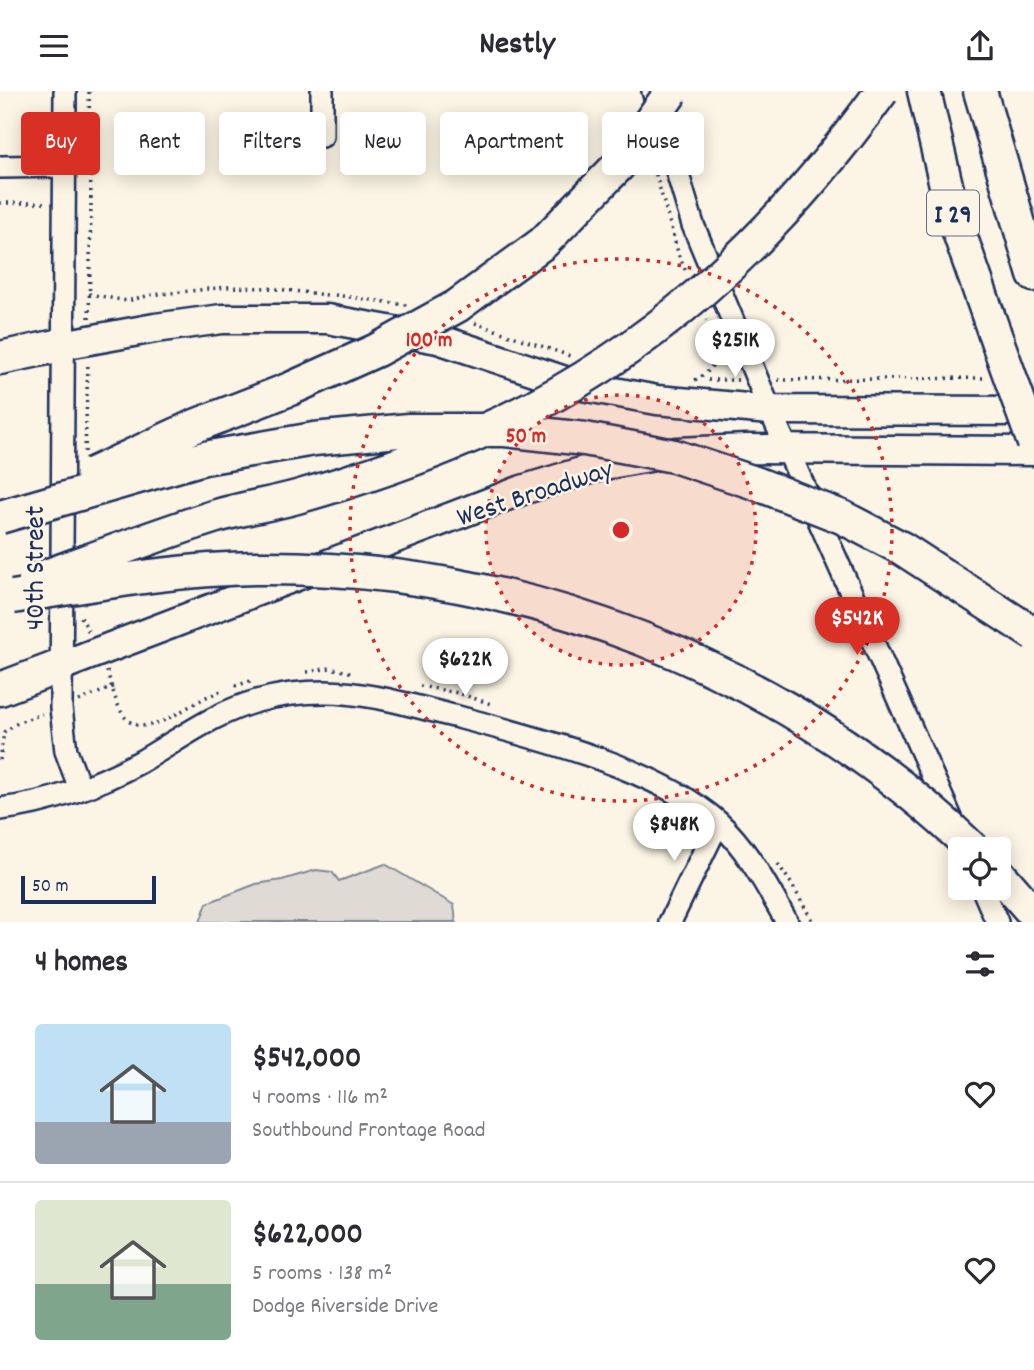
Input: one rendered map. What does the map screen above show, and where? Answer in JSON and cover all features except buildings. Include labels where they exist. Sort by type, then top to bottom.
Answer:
[{"type":"highway","points":[[0,517],[195,426],[377,351],[457,306],[543,243],[619,165],[672,91]]},
{"type":"highway","points":[[6,594],[212,517],[297,497],[402,463],[477,434],[564,391],[637,345],[735,263],[790,207],[882,91]]},
{"type":"highway","name":"I 29","points":[[924,91],[953,215],[1034,443]]},
{"type":"highway","name":"I 29","points":[[980,91],[1034,275]]},
{"type":"highway","points":[[0,358],[62,345]]},
{"type":"highway","points":[[0,517],[204,458],[314,439],[409,430],[505,430],[585,439],[674,456],[755,483],[842,517],[904,549],[1034,634]]},
{"type":"highway","points":[[6,594],[160,575],[254,568],[334,569],[394,575],[473,588],[545,605],[666,647],[772,701],[827,733],[894,780],[961,837]]},
{"type":"highway","points":[[0,689],[61,666]]},
{"type":"highway","points":[[1011,888],[1034,914]]},
{"type":"main road","points":[[62,345],[222,319],[327,319],[438,339],[577,385],[657,400],[770,410],[1034,411]]},
{"type":"main road","name":"West Broadway","points":[[61,666],[522,490],[604,465],[677,452],[788,449],[1034,451]]},
{"type":"street","name":"40th Street","points":[[65,91],[65,112]]},
{"type":"street","points":[[322,91],[322,112]]},
{"type":"street","points":[[653,91],[692,225],[770,410],[960,837]]},
{"type":"street","points":[[0,167],[21,167]]},
{"type":"street","name":"40th Street","points":[[65,175],[61,708],[66,751],[80,789]]},
{"type":"street","points":[[0,809],[24,806],[80,789],[138,763],[190,730],[226,712],[257,701],[326,692],[377,699],[435,712],[584,755],[650,780],[691,802],[718,823],[744,850],[787,922]]},
{"type":"street","points":[[670,922],[718,823]]},
{"type":"street","points":[[988,900],[997,922]]},
{"type":"path","points":[[89,92],[89,294]]},
{"type":"path","points":[[695,380],[993,378]]},
{"type":"shaded area","points":[[385,864],[454,905],[456,922],[200,922],[207,903],[256,884],[316,870],[332,872],[339,881]]}]
